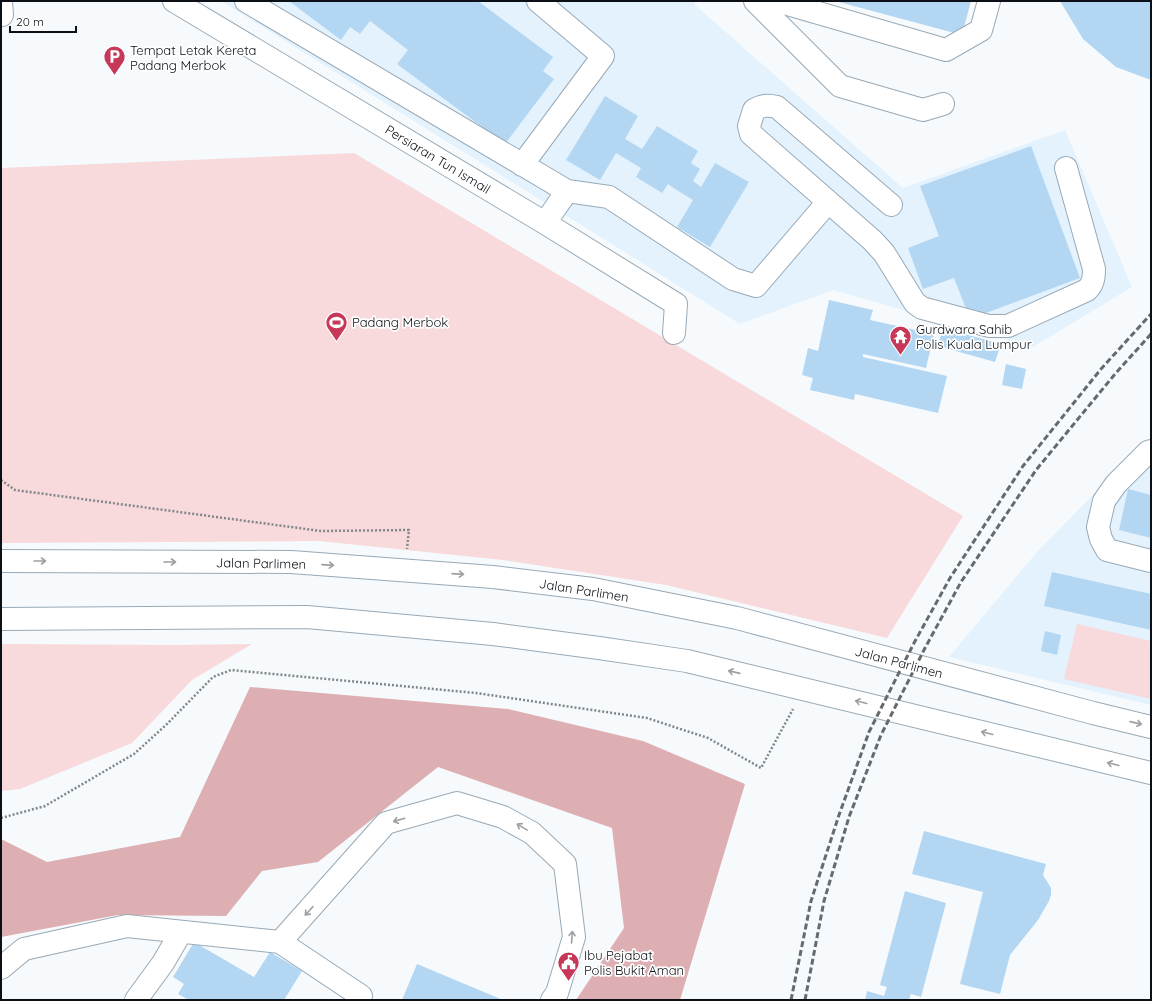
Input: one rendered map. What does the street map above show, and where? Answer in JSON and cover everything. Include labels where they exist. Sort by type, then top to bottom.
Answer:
[{"type":"street","name":"Persiaran Tun Ismail","points":[[174,1],[545,223],[676,304],[674,333]]},
{"type":"street","points":[[246,1],[567,191],[609,197],[733,279],[756,286],[828,202]]},
{"type":"street","points":[[522,165],[603,56],[538,1]]},
{"type":"street","points":[[755,1],[840,86],[923,110],[942,104]]},
{"type":"street","points":[[777,1],[946,50],[981,30],[989,1]]},
{"type":"street","points":[[891,205],[777,107],[769,105],[760,106],[754,110],[749,126],[752,134],[872,240],[884,253],[915,303],[922,308],[989,326],[1008,326],[1087,290],[1093,282],[1094,269],[1066,168]]},
{"type":"street","points":[[545,223],[567,191]]},
{"type":"street","points":[[1151,451],[1148,452],[1116,484],[1104,501],[1098,527],[1101,539],[1107,550],[1151,561]]},
{"type":"street","name":"Jalan Parlimen","points":[[1,561],[291,562],[493,577],[593,589],[737,618],[1093,713],[1151,727]]},
{"type":"street","points":[[1,619],[307,617],[493,634],[562,643],[687,661],[1151,773]]},
{"type":"street","points":[[280,942],[386,823],[457,804],[503,817],[532,833],[565,864],[574,937],[557,993],[552,1000]]},
{"type":"street","points":[[1,968],[24,949],[127,926],[280,942],[358,999]]},
{"type":"street","points":[[136,1000],[163,963],[181,932]]},
{"type":"path","points":[[1,480],[15,490],[321,531],[409,530],[408,541]]},
{"type":"path","points":[[1,818],[45,806],[134,754],[166,725],[213,677],[231,670],[476,692],[647,718],[708,738],[761,768],[794,707]]},
{"type":"shaded area","points":[[221,1],[695,1],[695,5],[903,188],[1065,130],[1132,287],[1033,347],[833,290],[740,324]]},
{"type":"shaded area","name":"Padang Merbok","points":[[354,153],[963,516],[887,638],[666,585],[503,560],[319,541],[1,543],[1,168]]},
{"type":"shaded area","points":[[1131,456],[1151,460],[1151,705],[949,657],[1036,553]]},
{"type":"shaded area","points":[[1077,624],[1151,641],[1151,699],[1064,679]]},
{"type":"shaded area","points":[[1,644],[252,644],[192,680],[132,743],[20,789],[1,791]]},
{"type":"shaded area","points":[[250,687],[508,709],[643,741],[745,784],[680,1000],[576,1000],[624,928],[612,828],[438,767],[318,862],[262,871],[226,916],[118,915],[1,937],[1,839],[47,862],[180,837]]},
{"type":"building","points":[[289,1],[478,1],[553,57],[543,71],[554,79],[505,144],[397,64],[408,50],[370,21],[360,34],[350,27],[341,40]]},
{"type":"building","points":[[835,1],[971,1],[962,35]]},
{"type":"building","points":[[1060,1],[1151,1],[1151,80],[1116,67],[1083,39]]},
{"type":"building","points":[[605,96],[638,116],[625,139],[642,149],[657,126],[698,151],[691,163],[700,169],[693,181],[701,187],[715,163],[749,182],[710,247],[677,227],[693,200],[668,184],[662,193],[636,177],[641,168],[616,153],[600,180],[566,160]]},
{"type":"building","points":[[1031,146],[1080,278],[970,319],[954,278],[923,289],[908,248],[939,236],[920,186]]},
{"type":"building","name":"Gurdwara Sahib Polis Kuala Lumpur","points":[[829,300],[873,310],[870,320],[934,334],[926,368],[863,354],[863,357],[947,376],[938,413],[855,394],[854,400],[810,390],[813,378],[802,375],[808,348],[818,351]]},
{"type":"building","points":[[943,328],[1001,344],[995,362],[938,346]]},
{"type":"building","points":[[1006,364],[1026,369],[1022,389],[1002,385]]},
{"type":"building","points":[[1128,489],[1151,495],[1151,538],[1119,530]]},
{"type":"building","points":[[1052,572],[1151,594],[1151,630],[1044,606]]},
{"type":"building","points":[[1045,631],[1061,635],[1057,655],[1041,651]]},
{"type":"building","points":[[924,831],[1046,864],[1043,875],[1051,888],[1049,901],[1038,920],[1010,955],[1000,994],[960,984],[983,892],[912,874]]},
{"type":"building","points":[[905,891],[946,903],[921,997],[911,994],[909,1000],[865,1000],[867,991],[884,996],[887,987],[880,985]]},
{"type":"building","points":[[194,942],[254,977],[270,952],[302,971],[284,1000],[189,1000],[178,994],[184,984],[173,977]]},
{"type":"building","points":[[417,964],[503,1000],[402,1000]]},
{"type":"railway","points":[[791,1000],[811,901],[839,815],[869,732],[914,643],[950,578],[1023,466],[1101,369],[1151,314]]},
{"type":"railway","points":[[805,1000],[824,901],[849,817],[881,735],[925,648],[961,582],[1036,470],[1115,374],[1151,334]]},
{"type":"place","name":"Tempat Letak Kereta Padang Merbok","points":[[114,76]]},
{"type":"place","name":"Padang Merbok","points":[[336,342]]},
{"type":"place","name":"Gurdwara Sahib Polis Kuala Lumpur","points":[[900,356]]},
{"type":"place","name":"Ibu Pejabat Polis Bukit Aman","points":[[569,982]]}]
